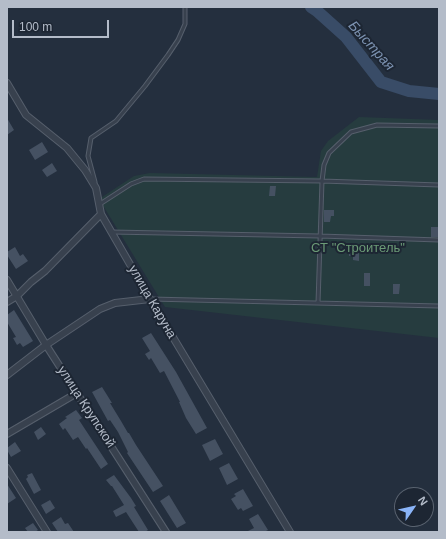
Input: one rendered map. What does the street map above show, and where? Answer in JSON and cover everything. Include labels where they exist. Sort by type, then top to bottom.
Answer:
[{"type":"street","name":"улица Каруна","points":[[7,83],[26,115],[67,148],[85,170],[96,188],[101,214],[111,232],[290,532]]},
{"type":"street","points":[[7,302],[56,261],[101,214]]},
{"type":"street","name":"улица Крупской","points":[[7,280],[46,345],[166,532]]},
{"type":"street","points":[[7,375],[46,345],[100,309],[115,303],[150,299]]},
{"type":"street","points":[[7,434],[77,393]]},
{"type":"street","points":[[7,468],[47,532]]},
{"type":"lane","points":[[96,188],[88,156],[91,138],[116,121],[168,55],[178,40],[185,24],[185,7]]},
{"type":"lane","points":[[318,303],[322,181],[324,165],[329,153],[351,132],[377,125],[439,126]]},
{"type":"lane","points":[[99,204],[132,184],[144,179],[322,181],[439,185]]},
{"type":"lane","points":[[111,232],[439,240]]},
{"type":"lane","points":[[150,299],[439,306]]},
{"type":"green space","name":"СТ \"Строитель\"","points":[[359,117],[439,120],[439,338],[165,307],[99,199],[134,176],[150,173],[317,177],[321,151],[328,141]]},
{"type":"building","points":[[7,118],[14,130],[7,135]]},
{"type":"building","points":[[42,142],[48,152],[35,160],[29,150]]},
{"type":"building","points":[[52,163],[57,171],[47,177],[42,170]]},
{"type":"building","points":[[270,186],[276,186],[275,196],[269,196]]},
{"type":"building","points":[[324,210],[334,210],[334,216],[331,216],[330,222],[324,222]]},
{"type":"building","points":[[431,227],[439,227],[439,237],[431,237]]},
{"type":"building","points":[[349,246],[359,246],[359,261],[353,260],[353,256],[349,256]]},
{"type":"building","points":[[15,247],[20,256],[23,254],[28,261],[16,269],[7,255],[7,252]]},
{"type":"building","points":[[364,273],[370,273],[370,286],[364,286]]},
{"type":"building","points":[[393,284],[400,284],[399,294],[393,294]]},
{"type":"building","points":[[14,310],[33,341],[23,347],[20,343],[17,345],[13,338],[16,337],[7,322],[7,315]]},
{"type":"building","points":[[151,333],[176,372],[207,428],[196,434],[186,418],[180,402],[164,371],[160,373],[151,358],[149,360],[145,354],[150,351],[142,338]]},
{"type":"building","points":[[102,387],[128,433],[163,486],[153,492],[127,453],[128,452],[118,432],[110,420],[108,421],[92,392]]},
{"type":"building","points":[[76,410],[82,418],[79,420],[108,464],[101,469],[78,437],[73,440],[65,428],[63,430],[59,424],[67,418],[65,417]]},
{"type":"building","points":[[41,427],[46,434],[38,440],[34,432]]},
{"type":"building","points":[[215,439],[223,454],[210,461],[202,445]]},
{"type":"building","points":[[15,442],[21,451],[11,457],[7,448]]},
{"type":"building","points":[[229,463],[238,479],[227,485],[219,468]]},
{"type":"building","points":[[32,473],[41,490],[34,494],[26,479],[28,477],[27,475]]},
{"type":"building","points":[[114,475],[136,506],[134,507],[148,530],[145,532],[139,532],[126,512],[116,517],[113,511],[124,505],[112,486],[106,480]]},
{"type":"building","points":[[7,484],[16,498],[7,504]]},
{"type":"building","points":[[243,489],[253,506],[243,511],[241,508],[238,510],[231,499],[236,496],[234,494]]},
{"type":"building","points":[[169,495],[186,523],[177,528],[160,501]]},
{"type":"building","points":[[50,500],[55,508],[46,514],[41,505]]},
{"type":"building","points":[[258,514],[268,530],[264,532],[246,532],[254,528],[249,519]]},
{"type":"building","points":[[61,517],[65,524],[68,523],[74,532],[58,532],[52,523]]},
{"type":"building","points":[[33,523],[38,530],[35,532],[28,532],[25,528]]},
{"type":"waterway","name":"Быстрая","points":[[311,7],[346,37],[381,82],[409,91],[439,94]]}]
